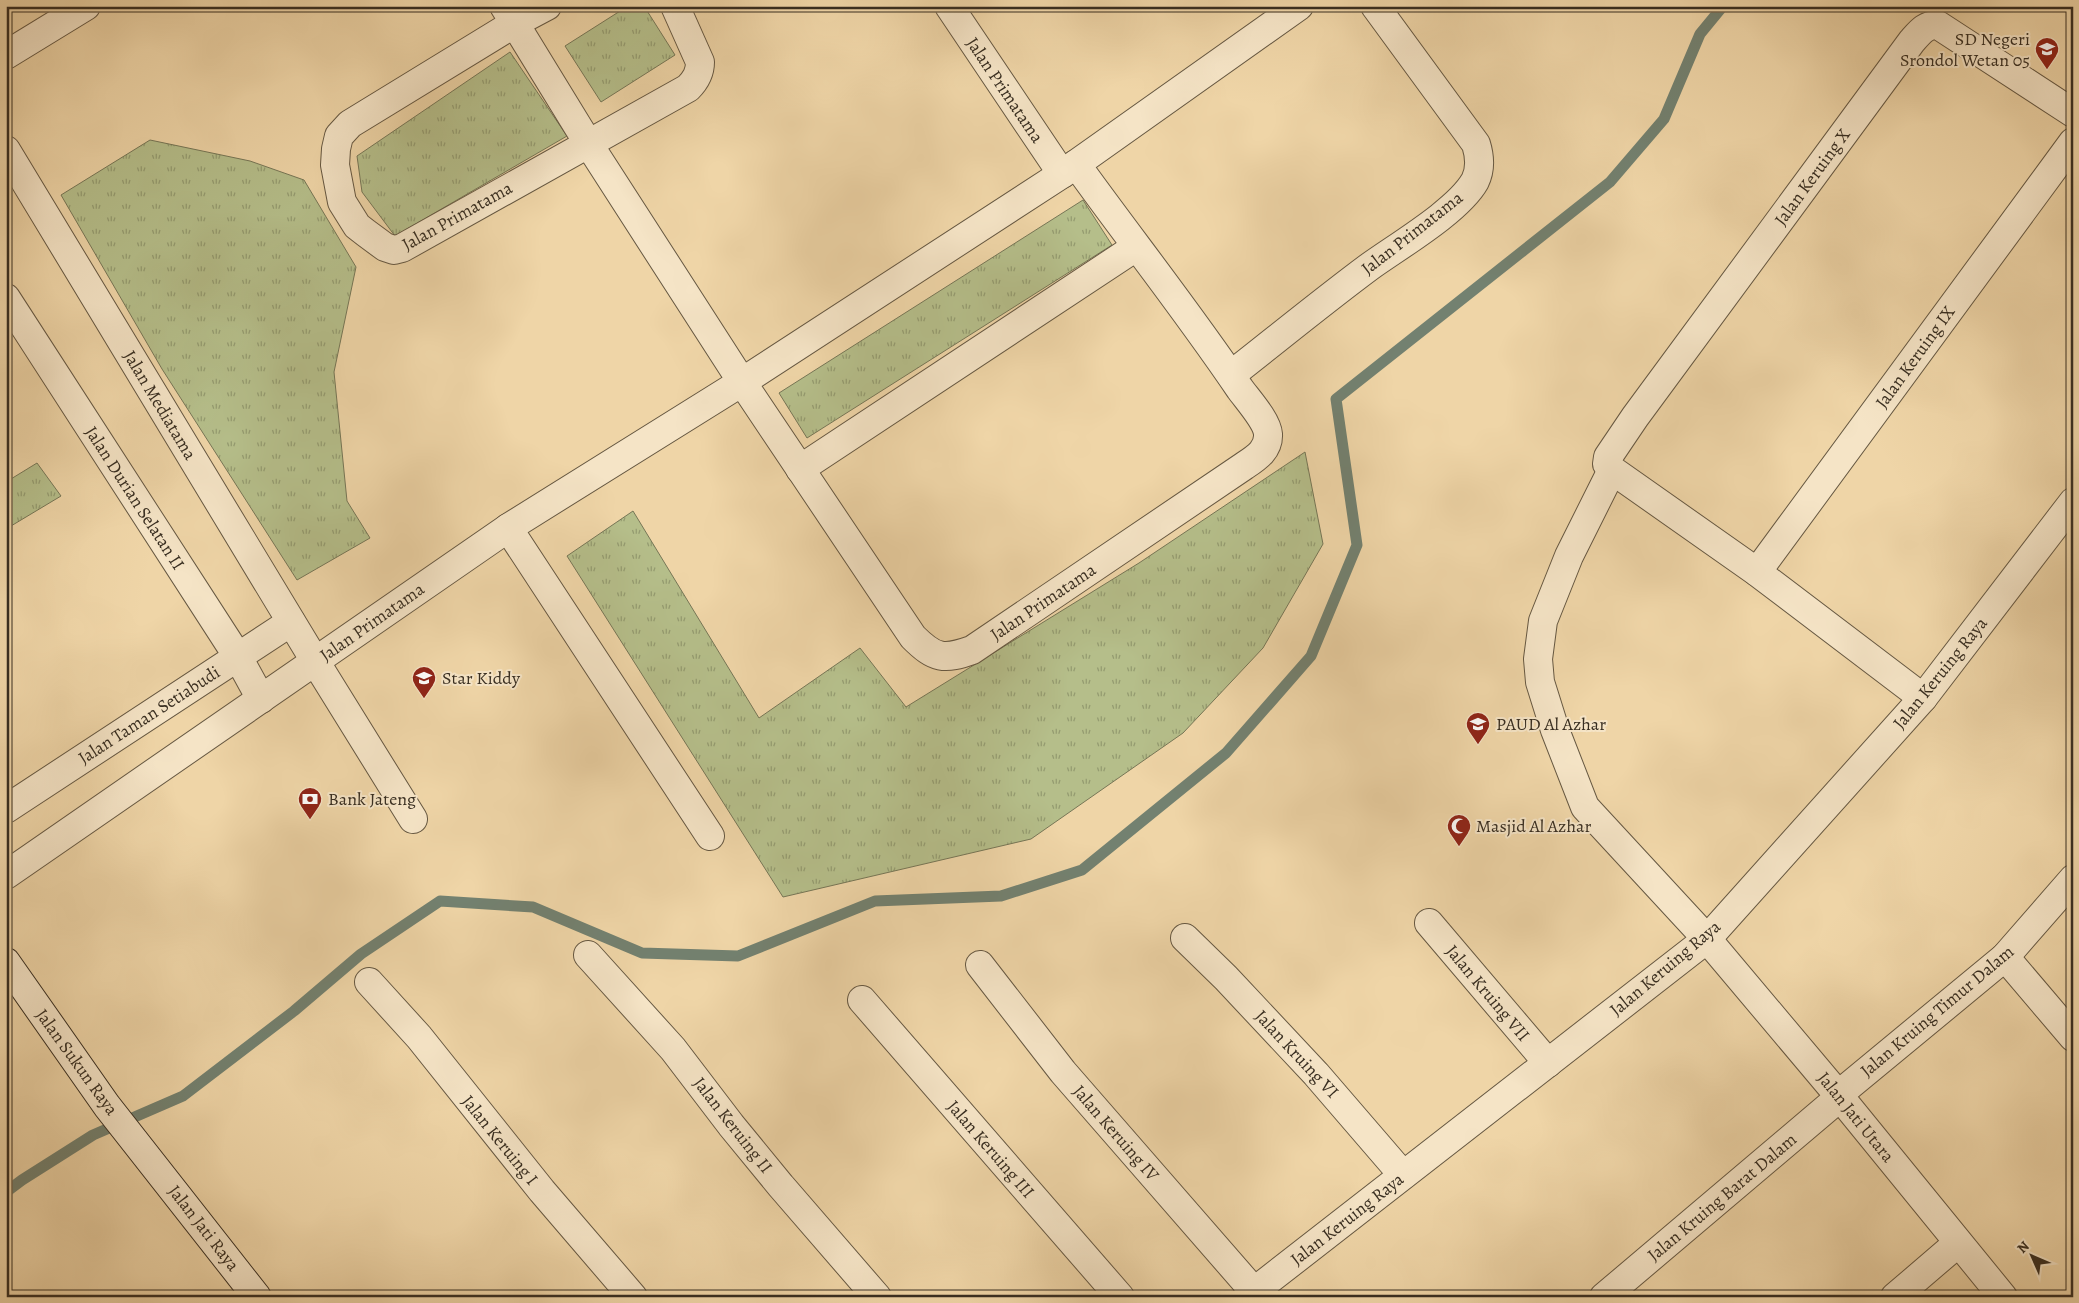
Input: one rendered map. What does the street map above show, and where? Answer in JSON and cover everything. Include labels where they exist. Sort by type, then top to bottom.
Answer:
[{"type":"street","points":[[6,55],[86,6]]},
{"type":"street","name":"Jalan Primatama","points":[[547,6],[509,15],[350,124],[339,136],[335,165],[342,202],[348,215],[357,226],[385,247],[394,250],[402,248],[588,143],[683,92],[695,81],[700,71],[700,62],[675,6]]},
{"type":"street","name":"Jalan Primatama","points":[[509,15],[588,143],[742,382],[913,637],[925,650],[939,656],[952,657],[972,650],[1260,455],[1267,445],[1268,433],[1231,375],[1136,248],[1068,169],[949,6]]},
{"type":"street","name":"Jalan Primatama","points":[[413,819],[315,660],[508,528],[742,382],[1068,169],[1299,6]]},
{"type":"street","name":"Jalan Primatama","points":[[1231,375],[1369,267],[1449,210],[1475,180],[1480,161],[1476,144],[1375,6]]},
{"type":"street","name":"Jalan Keruing X","points":[[1612,470],[1608,464],[1608,457],[1635,417],[1912,41],[1924,28],[1929,25],[1938,25],[2073,113]]},
{"type":"street","name":"Jalan Keruing IX","points":[[1757,572],[2073,142]]},
{"type":"street","name":"Jalan Mediatama","points":[[6,150],[315,660]]},
{"type":"street","points":[[800,469],[1136,248]]},
{"type":"street","name":"Jalan Durian Selatan II","points":[[6,298],[238,657],[261,699]]},
{"type":"street","points":[[1612,470],[1757,572],[1923,698]]},
{"type":"street","name":"Jalan Jati Utara","points":[[1612,470],[1569,556],[1543,621],[1538,659],[1540,682],[1555,730],[1585,807],[1706,939],[1839,1096],[2003,1297]]},
{"type":"street","name":"Jalan Keruing Raya","points":[[1253,1295],[1403,1175],[1706,939],[1923,698],[2073,502]]},
{"type":"street","points":[[508,528],[710,836]]},
{"type":"street","name":"Jalan Taman Setiabudi","points":[[6,809],[291,622]]},
{"type":"street","points":[[6,875],[315,660]]},
{"type":"street","name":"Jalan Kruing Timur Dalam","points":[[1839,1096],[2005,957],[2073,879]]},
{"type":"street","name":"Jalan Kruing VII","points":[[1429,923],[1548,1063]]},
{"type":"street","name":"Jalan Kruing VI","points":[[1185,938],[1226,978],[1316,1074],[1403,1175]]},
{"type":"street","name":"Jalan Keruing II","points":[[588,955],[673,1049],[769,1171],[877,1297]]},
{"type":"street","points":[[2005,957],[2073,1037]]},
{"type":"street","name":"Jalan Sukun Raya","points":[[6,962],[107,1106],[150,1160]]},
{"type":"street","name":"Jalan Keruing IV","points":[[980,965],[1063,1072],[1253,1295]]},
{"type":"street","name":"Jalan Keruing I","points":[[369,982],[419,1037],[542,1192],[610,1268],[633,1297]]},
{"type":"street","name":"Jalan Keruing III","points":[[862,1000],[1120,1297]]},
{"type":"street","name":"Jalan Kruing Barat Dalam","points":[[1604,1297],[1839,1096]]},
{"type":"street","name":"Jalan Jati Raya","points":[[150,1160],[257,1297]]},
{"type":"street","points":[[1895,1297],[1958,1243]]},
{"type":"green space","points":[[628,6],[644,6],[675,55],[601,102],[565,46]]},
{"type":"green space","points":[[510,52],[567,136],[395,236],[362,192],[357,156]]},
{"type":"green space","points":[[150,140],[250,161],[304,180],[356,267],[334,372],[347,501],[370,538],[297,580],[162,369],[61,195]]},
{"type":"green space","points":[[1083,200],[1112,245],[807,438],[779,393]]},
{"type":"green space","points":[[1305,452],[1323,544],[1263,648],[1183,733],[1031,839],[783,897],[567,556],[633,511],[759,718],[860,648],[906,707],[1139,563]]},
{"type":"green space","points":[[37,463],[61,496],[6,529],[6,482]]},
{"type":"waterway","points":[[6,1192],[93,1135],[183,1096],[294,1011],[361,954],[440,901],[533,907],[642,953],[738,956],[875,901],[1001,896],[1082,870],[1226,753],[1311,656],[1357,545],[1336,399],[1610,182],[1664,119],[1700,34],[1723,6]]},
{"type":"place","name":"SD Negeri Srondol Wetan 05","points":[[2047,70]]},
{"type":"place","name":"Star Kiddy","points":[[424,699]]},
{"type":"place","name":"PAUD Al Azhar","points":[[1478,745]]},
{"type":"place","name":"Bank Jateng","points":[[310,820]]},
{"type":"place","name":"Masjid Al Azhar","points":[[1459,847]]}]
